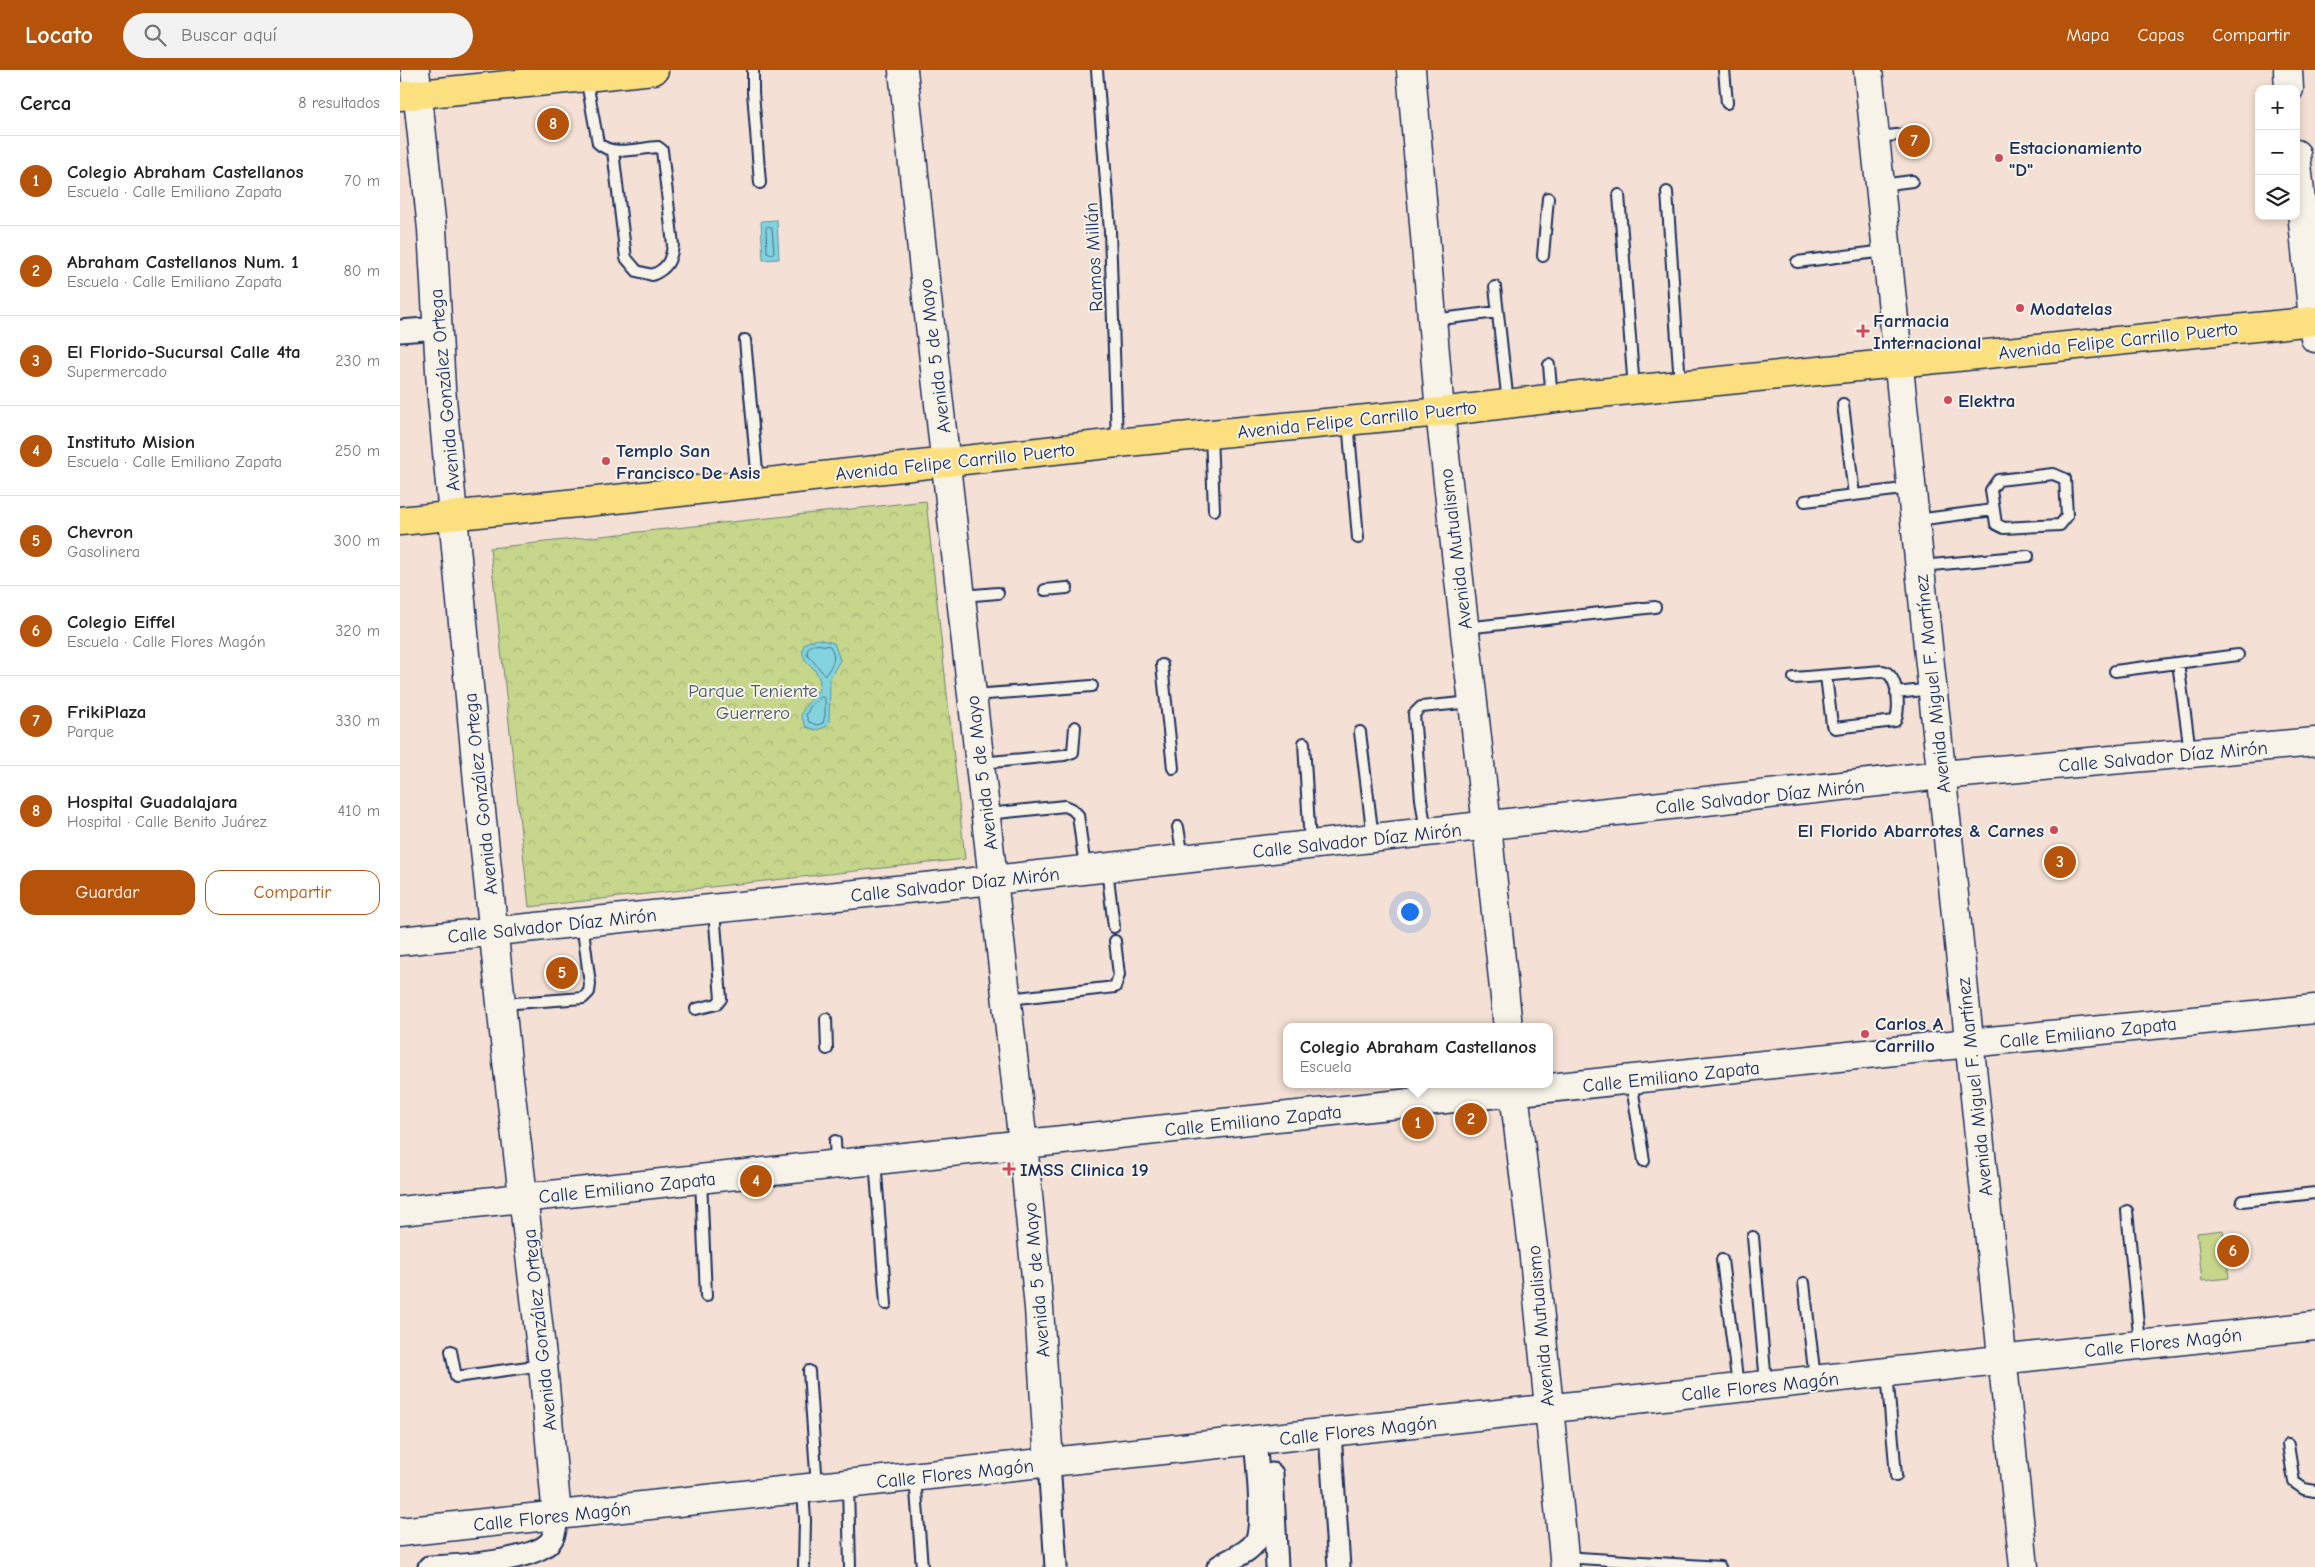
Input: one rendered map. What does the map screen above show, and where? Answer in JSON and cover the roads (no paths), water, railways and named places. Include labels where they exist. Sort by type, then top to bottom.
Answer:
[{"type":"main road","points":[[411,87],[654,70]]},
{"type":"main road","name":"Avenida Felipe Carrillo Puerto","points":[[400,521],[1117,443],[1440,412],[1552,398],[1899,362],[2314,326]]},
{"type":"street","name":"Avenida 5 de Mayo","points":[[903,70],[1023,1144],[1039,1308],[1056,1567]]},
{"type":"street","name":"Avenida Mutualismo","points":[[1412,70],[1440,412],[1508,1023]]},
{"type":"street","name":"Avenida Miguel F. Martínez","points":[[1868,70],[2024,1567]]},
{"type":"street","points":[[2288,70],[2290,85]]},
{"type":"street","name":"Avenida González Ortega","points":[[411,87],[432,229],[438,328],[454,516],[501,1004],[543,1365],[557,1516]]},
{"type":"street","points":[[2298,175],[2314,326]]},
{"type":"street","points":[[400,331],[438,328]]},
{"type":"street","name":"Calle Salvador Díaz Mirón","points":[[400,941],[1310,846],[1941,775],[2315,742]]},
{"type":"street","name":"Calle Emiliano Zapata","points":[[1553,1085],[1631,1080],[1969,1043],[2315,1009]]},
{"type":"street","name":"Avenida Mutualismo","points":[[1514,1088],[1533,1248],[1564,1562]]},
{"type":"street","name":"Calle Emiliano Zapata","points":[[400,1211],[701,1179],[836,1153],[875,1160],[1514,1088]]},
{"type":"street","name":"Calle Flores Magón","points":[[400,1532],[2315,1326]]},
{"type":"street","points":[[1330,1433],[1339,1567]]},
{"type":"street","points":[[1218,1567],[1248,1549],[1256,1541],[1259,1526],[1263,1440]]},
{"type":"street","points":[[1263,1440],[1277,1567]]},
{"type":"street","points":[[429,1567],[490,1564],[543,1548],[552,1540],[557,1516]]},
{"type":"lane","points":[[753,70],[760,183]]},
{"type":"lane","name":"Ramos Millán","points":[[1097,70],[1110,231],[1117,443]]},
{"type":"lane","points":[[1724,70],[1727,103]]},
{"type":"lane","points":[[595,74],[598,143],[604,149],[613,151],[658,147],[662,150],[673,245],[672,257],[664,270],[652,275],[637,271],[626,258],[613,151]]},
{"type":"lane","points":[[1875,137],[1907,134]]},
{"type":"lane","points":[[1880,185],[1912,181]]},
{"type":"lane","points":[[1667,192],[1680,385]]},
{"type":"lane","points":[[1619,195],[1634,390]]},
{"type":"lane","points":[[1543,256],[1548,198]]},
{"type":"lane","points":[[1797,262],[1887,250]]},
{"type":"lane","points":[[1495,287],[1508,404]]},
{"type":"lane","points":[[1432,320],[1497,312]]},
{"type":"lane","points":[[745,340],[758,483]]},
{"type":"lane","points":[[1549,365],[1552,398]]},
{"type":"lane","points":[[1843,404],[1854,495]]},
{"type":"lane","points":[[1348,421],[1358,538]]},
{"type":"lane","points":[[1211,434],[1214,510]]},
{"type":"lane","points":[[2053,474],[2065,479],[2067,516],[2060,525],[2004,528],[1996,524],[1993,510],[1991,490],[1998,480],[2053,474]]},
{"type":"lane","points":[[1805,501],[1912,488]]},
{"type":"lane","points":[[1915,520],[1993,510]]},
{"type":"lane","points":[[1920,566],[2028,556]]},
{"type":"lane","points":[[1045,590],[1067,588]]},
{"type":"lane","points":[[961,596],[998,593]]},
{"type":"lane","points":[[1464,628],[1655,607]]},
{"type":"lane","points":[[2116,671],[2238,655]]},
{"type":"lane","points":[[2178,663],[2190,754]]},
{"type":"lane","points":[[1162,665],[1173,768]]},
{"type":"lane","points":[[1794,678],[1887,672],[1891,675],[1896,693],[1897,717],[1895,721],[1835,728],[1832,725],[1826,676]]},
{"type":"lane","points":[[972,696],[1092,686]]},
{"type":"lane","points":[[1896,693],[1933,689]]},
{"type":"lane","points":[[1426,833],[1421,799],[1414,714],[1422,707],[1473,702]]},
{"type":"lane","points":[[980,763],[1064,755],[1073,752],[1075,727]]},
{"type":"lane","points":[[1360,732],[1373,839]]},
{"type":"lane","points":[[1304,743],[1310,846]]},
{"type":"lane","points":[[986,814],[1065,806],[1072,809],[1078,815],[1114,927]]},
{"type":"lane","points":[[1178,827],[1184,859]]},
{"type":"lane","points":[[696,1009],[717,1004],[721,999],[714,908]]},
{"type":"lane","points":[[501,1004],[583,998],[589,992],[590,984],[582,921]]},
{"type":"lane","points":[[1006,999],[1115,987],[1119,975],[1115,942]]},
{"type":"lane","points":[[826,1019],[827,1049]]},
{"type":"lane","points":[[1631,1080],[1644,1161]]},
{"type":"lane","points":[[875,1160],[886,1304]]},
{"type":"lane","points":[[701,1179],[706,1296]]},
{"type":"lane","points":[[2242,1201],[2315,1193]]},
{"type":"lane","points":[[2127,1211],[2140,1344]]},
{"type":"lane","points":[[1752,1237],[1766,1385]]},
{"type":"lane","points":[[1722,1260],[1738,1388]]},
{"type":"lane","points":[[1804,1283],[1816,1380]]},
{"type":"lane","points":[[451,1351],[456,1377],[543,1365]]},
{"type":"lane","points":[[804,1567],[805,1520],[810,1489],[809,1371]]},
{"type":"lane","points":[[1887,1372],[1896,1476]]},
{"type":"lane","points":[[2288,1445],[2294,1482],[2304,1489],[2315,1491]]},
{"type":"lane","points":[[914,1478],[922,1567]]},
{"type":"lane","points":[[848,1485],[850,1567]]},
{"type":"lane","points":[[1564,1562],[1720,1567]]},
{"type":"water","points":[[777,220],[779,259],[763,260],[761,221]]},
{"type":"water","points":[[818,639],[834,643],[840,660],[830,678],[829,721],[826,727],[816,730],[806,727],[801,716],[819,689],[820,684],[817,673],[804,658],[803,649],[805,643]]},
{"type":"place","name":"Hospital Guadalajara","points":[[553,124]]},
{"type":"place","name":"FrikiPlaza","points":[[1914,141]]},
{"type":"place","name":"Estacionamiento \"D\"","points":[[1999,158]]},
{"type":"place","name":"Modatelas","points":[[2020,308]]},
{"type":"place","name":"Farmacia Internacional","points":[[1863,331]]},
{"type":"place","name":"Elektra","points":[[1948,400]]},
{"type":"place","name":"Templo San Francisco De Asis","points":[[606,461]]},
{"type":"place","name":"El Florido Abarrotes & Carnes","points":[[2054,830]]},
{"type":"place","name":"El Florido-Sucursal Calle 4ta","points":[[2060,862]]},
{"type":"place","name":"Chevron","points":[[562,973]]},
{"type":"place","name":"Carlos A Carrillo","points":[[1865,1034]]},
{"type":"place","name":"Abraham Castellanos Num. 1","points":[[1471,1119]]},
{"type":"place","name":"Colegio Abraham Castellanos","points":[[1418,1123]]},
{"type":"place","name":"IMSS Clinica 19","points":[[1009,1169]]},
{"type":"place","name":"Instituto Mision","points":[[756,1181]]},
{"type":"place","name":"Colegio Eiffel","points":[[2233,1251]]},
{"type":"park label","name":"Parque Teniente Guerrero","points":[[753,701]]}]
